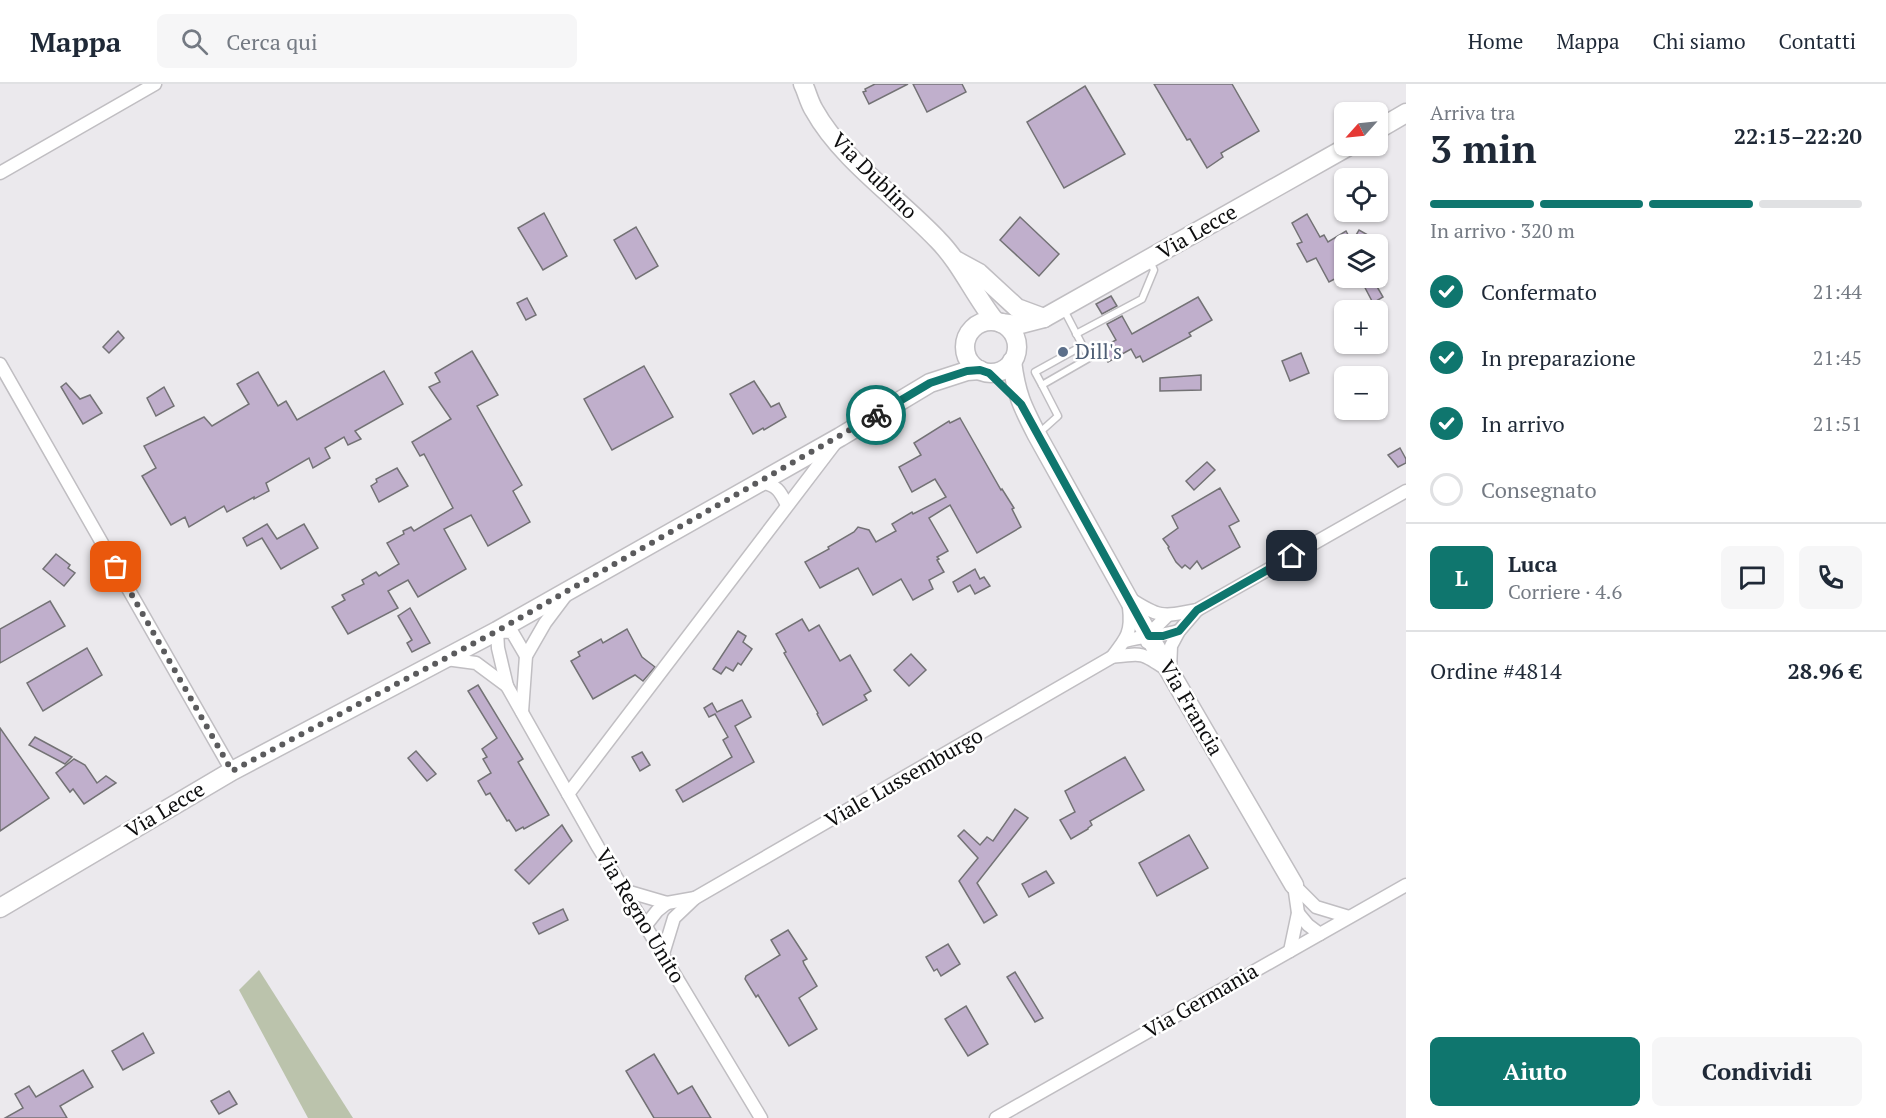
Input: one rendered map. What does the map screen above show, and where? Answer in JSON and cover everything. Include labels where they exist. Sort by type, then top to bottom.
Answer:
[{"type":"main road","name":"Via Dublino","points":[[803,84],[814,109],[838,144],[938,239],[955,260],[983,307],[998,322]]},
{"type":"main road","points":[[1388,124],[1406,113]]},
{"type":"main road","name":"Via Lecce","points":[[998,322],[1017,325],[1044,318],[1334,154]]},
{"type":"main road","name":"Via Dublino","points":[[955,260],[979,273],[1017,308],[1044,318]]},
{"type":"main road","name":"Via Dublino","points":[[955,260],[971,311],[968,336]]},
{"type":"main road","name":"Via Lecce","points":[[1014,357],[1024,340],[1044,318]]},
{"type":"main road","points":[[998,322],[1014,334],[1017,343],[1014,357],[1017,392],[1021,404],[985,371],[973,365],[968,358],[965,350],[968,336],[981,323],[998,322]]},
{"type":"main road","name":"Via Lecce","points":[[0,908],[232,771],[497,631],[840,437],[930,383],[948,366],[968,336]]},
{"type":"main road","points":[[985,371],[1002,370],[1014,357]]},
{"type":"main road","name":"Via Lecce","points":[[930,383],[967,371],[985,371]]},
{"type":"main road","name":"Via Francia","points":[[1021,404],[1149,636],[1294,885]]},
{"type":"street","points":[[0,173],[155,84]]},
{"type":"street","points":[[0,364],[232,771]]},
{"type":"street","points":[[568,794],[840,437]]},
{"type":"street","points":[[760,482],[771,484],[779,491],[787,505]]},
{"type":"street","points":[[1128,597],[1155,613],[1167,616],[1197,610],[1406,491]]},
{"type":"street","points":[[522,713],[526,656],[545,623],[572,588]]},
{"type":"street","points":[[1112,657],[1125,640],[1131,625],[1128,597]]},
{"type":"street","points":[[1170,672],[1171,646],[1179,631],[1197,610]]},
{"type":"street","points":[[1136,654],[1167,616]]},
{"type":"street","points":[[507,686],[498,648],[497,631],[512,632],[526,656]]},
{"type":"street","points":[[1125,640],[1163,636],[1179,631]]},
{"type":"street","points":[[1112,657],[1145,655],[1170,672]]},
{"type":"street","name":"Viale Lussemburgo","points":[[695,898],[1112,657]]},
{"type":"street","points":[[445,658],[476,663],[507,686]]},
{"type":"street","name":"Via Regno Unito","points":[[507,686],[598,847],[761,1118]]},
{"type":"street","points":[[1294,885],[1316,907],[1348,917]]},
{"type":"street","points":[[1290,951],[1298,913],[1294,885]]},
{"type":"street","name":"Via Germania","points":[[996,1118],[1406,885]]},
{"type":"street","points":[[626,891],[667,903],[695,898]]},
{"type":"street","points":[[646,925],[674,918],[695,898]]},
{"type":"street","points":[[646,925],[667,903]]},
{"type":"street","points":[[1316,907],[1320,934]]},
{"type":"street","points":[[1298,913],[1320,934]]},
{"type":"street","points":[[663,954],[674,918]]},
{"type":"lane","points":[[1076,334],[1142,299],[1154,270],[1149,259]]},
{"type":"lane","points":[[1042,385],[1089,358],[1062,308]]},
{"type":"lane","points":[[1037,435],[1058,416],[1035,372],[1082,346]]},
{"type":"green space","points":[[259,970],[353,1118],[308,1118],[239,990]]},
{"type":"building","points":[[875,84],[908,84],[869,104],[863,92]]},
{"type":"building","points":[[913,84],[962,84],[966,92],[927,112]]},
{"type":"building","points":[[1154,84],[1232,84],[1259,131],[1221,153],[1223,157],[1207,168],[1190,139],[1187,140]]},
{"type":"building","points":[[1085,86],[1125,154],[1064,188],[1027,122]]},
{"type":"building","points":[[544,213],[567,256],[543,270],[518,228]]},
{"type":"building","points":[[1307,214],[1320,237],[1324,235],[1328,242],[1334,238],[1334,279],[1329,282],[1316,258],[1307,262],[1297,244],[1302,242],[1292,223]]},
{"type":"building","points":[[1020,217],[1059,254],[1039,276],[1000,240]]},
{"type":"building","points":[[636,227],[658,266],[636,279],[614,240]]},
{"type":"building","points":[[1365,288],[1378,288],[1383,297],[1371,300]]},
{"type":"building","points":[[1111,296],[1117,306],[1102,314],[1096,304]]},
{"type":"building","points":[[1198,297],[1212,320],[1189,333],[1191,336],[1143,362],[1140,356],[1136,358],[1131,349],[1108,362],[1100,349],[1116,340],[1107,324],[1122,316],[1132,334]]},
{"type":"building","points":[[527,298],[536,315],[526,320],[517,303]]},
{"type":"building","points":[[118,331],[124,338],[109,353],[103,347]]},
{"type":"building","points":[[472,351],[498,395],[477,406],[522,485],[513,491],[530,522],[488,546],[471,515],[444,529],[466,569],[418,597],[408,580],[388,591],[398,608],[348,634],[332,607],[345,600],[342,595],[364,584],[362,580],[376,572],[379,576],[399,564],[387,543],[404,534],[403,531],[411,527],[414,531],[453,508],[424,454],[420,456],[412,442],[451,419],[429,387],[440,382],[435,373]]},
{"type":"building","points":[[1301,353],[1309,373],[1290,381],[1282,361]]},
{"type":"building","points":[[644,366],[673,417],[612,450],[584,399]]},
{"type":"building","points":[[384,371],[403,404],[355,431],[361,439],[348,445],[344,437],[325,448],[330,458],[313,468],[309,458],[266,483],[269,491],[227,512],[224,506],[189,527],[185,517],[171,525],[142,476],[156,468],[144,446],[204,417],[212,426],[249,404],[237,384],[258,372],[278,406],[286,401],[297,420]]},
{"type":"building","points":[[1201,375],[1201,390],[1160,391],[1160,378]]},
{"type":"building","points":[[754,381],[771,407],[779,403],[786,417],[753,434],[730,394]]},
{"type":"building","points":[[66,383],[80,399],[90,395],[102,413],[83,424],[61,387]]},
{"type":"building","points":[[164,387],[174,406],[156,416],[147,398]]},
{"type":"building","points":[[960,418],[1001,490],[1014,508],[1012,509],[1021,527],[977,553],[950,505],[929,518],[948,551],[937,557],[944,572],[929,580],[933,589],[913,600],[901,579],[873,595],[858,568],[820,588],[805,562],[829,549],[828,547],[854,532],[858,527],[869,530],[876,542],[896,531],[892,524],[946,497],[935,479],[912,492],[899,467],[921,455],[914,443],[949,421],[950,423]]},
{"type":"building","points":[[1400,448],[1406,463],[1398,467],[1388,455]]},
{"type":"building","points":[[1207,462],[1215,470],[1194,490],[1186,481]]},
{"type":"building","points":[[397,468],[408,486],[379,502],[371,486],[377,482],[376,479]]},
{"type":"building","points":[[1220,488],[1239,521],[1229,526],[1240,547],[1202,569],[1197,561],[1190,569],[1185,565],[1182,568],[1163,539],[1178,528],[1172,516]]},
{"type":"building","points":[[267,524],[277,539],[304,524],[318,548],[281,569],[262,538],[247,546],[243,538]]},
{"type":"building","points":[[56,554],[70,565],[68,568],[75,573],[64,586],[43,569]]},
{"type":"building","points":[[975,569],[980,579],[984,577],[990,586],[975,594],[970,585],[958,592],[953,582]]},
{"type":"building","points":[[50,601],[65,626],[0,663],[0,629]]},
{"type":"building","points":[[410,608],[430,643],[412,652],[407,643],[412,640],[398,616]]},
{"type":"building","points":[[802,619],[809,631],[819,625],[840,661],[850,655],[871,691],[864,695],[867,700],[823,725],[776,634]]},
{"type":"building","points":[[627,629],[642,657],[655,667],[643,681],[635,675],[593,699],[571,661],[580,656],[578,652],[601,639],[603,643]]},
{"type":"building","points":[[738,631],[746,636],[743,642],[752,649],[741,665],[738,663],[733,671],[726,667],[721,674],[713,669]]},
{"type":"building","points":[[87,648],[102,675],[43,711],[27,683]]},
{"type":"building","points":[[911,654],[926,670],[909,686],[894,670]]},
{"type":"building","points":[[478,685],[523,759],[518,762],[549,815],[524,829],[523,827],[516,831],[490,793],[486,795],[478,781],[491,773],[483,759],[487,757],[482,749],[497,738],[468,691]]},
{"type":"building","points":[[742,700],[751,717],[735,726],[754,762],[683,802],[676,790],[732,757],[723,740],[728,737],[715,714],[709,717],[704,708],[712,703],[717,712]]},
{"type":"building","points":[[0,728],[49,798],[0,831]]},
{"type":"building","points":[[35,737],[72,757],[65,764],[29,745]]},
{"type":"building","points":[[416,751],[436,774],[427,781],[408,758]]},
{"type":"building","points":[[642,752],[650,765],[640,771],[632,757]]},
{"type":"building","points":[[1125,757],[1144,790],[1090,821],[1092,825],[1088,829],[1071,839],[1060,820],[1075,812],[1065,791]]},
{"type":"building","points":[[74,759],[85,765],[97,783],[106,776],[116,783],[84,804],[73,789],[70,792],[56,773]]},
{"type":"building","points":[[1015,809],[1028,818],[977,883],[997,915],[984,923],[959,881],[978,858],[958,836],[964,830],[980,845],[987,837],[993,841]]},
{"type":"building","points":[[562,825],[572,841],[529,884],[515,870]]},
{"type":"building","points":[[1189,835],[1208,868],[1157,896],[1139,863]]},
{"type":"building","points":[[1046,871],[1054,883],[1029,897],[1022,884]]},
{"type":"building","points":[[563,909],[568,920],[539,934],[533,923]]},
{"type":"building","points":[[788,930],[807,959],[803,961],[804,964],[817,986],[799,998],[817,1029],[789,1046],[758,995],[756,997],[745,979],[746,976],[780,955],[771,940]]},
{"type":"building","points":[[948,944],[960,964],[941,976],[937,969],[934,971],[926,957]]},
{"type":"building","points":[[1015,972],[1043,1018],[1035,1022],[1007,977]]},
{"type":"building","points":[[966,1006],[988,1044],[968,1056],[945,1019]]},
{"type":"building","points":[[143,1033],[154,1053],[123,1070],[112,1051]]},
{"type":"building","points":[[654,1054],[678,1094],[692,1086],[711,1118],[654,1118],[626,1071]]},
{"type":"building","points":[[83,1070],[93,1087],[60,1106],[67,1118],[5,1118],[23,1108],[15,1094],[29,1086],[36,1097]]},
{"type":"building","points":[[229,1091],[237,1104],[219,1114],[211,1101]]},
{"type":"way so far","points":[[116,567],[232,771],[497,631],[876,415]]},
{"type":"place","name":"Dill's","points":[[1063,352]]},
{"type":"route","points":[[876,415],[930,383],[967,371],[980,370],[989,373],[1021,404],[1149,636],[1163,636],[1179,631],[1197,610],[1292,556]]}]
